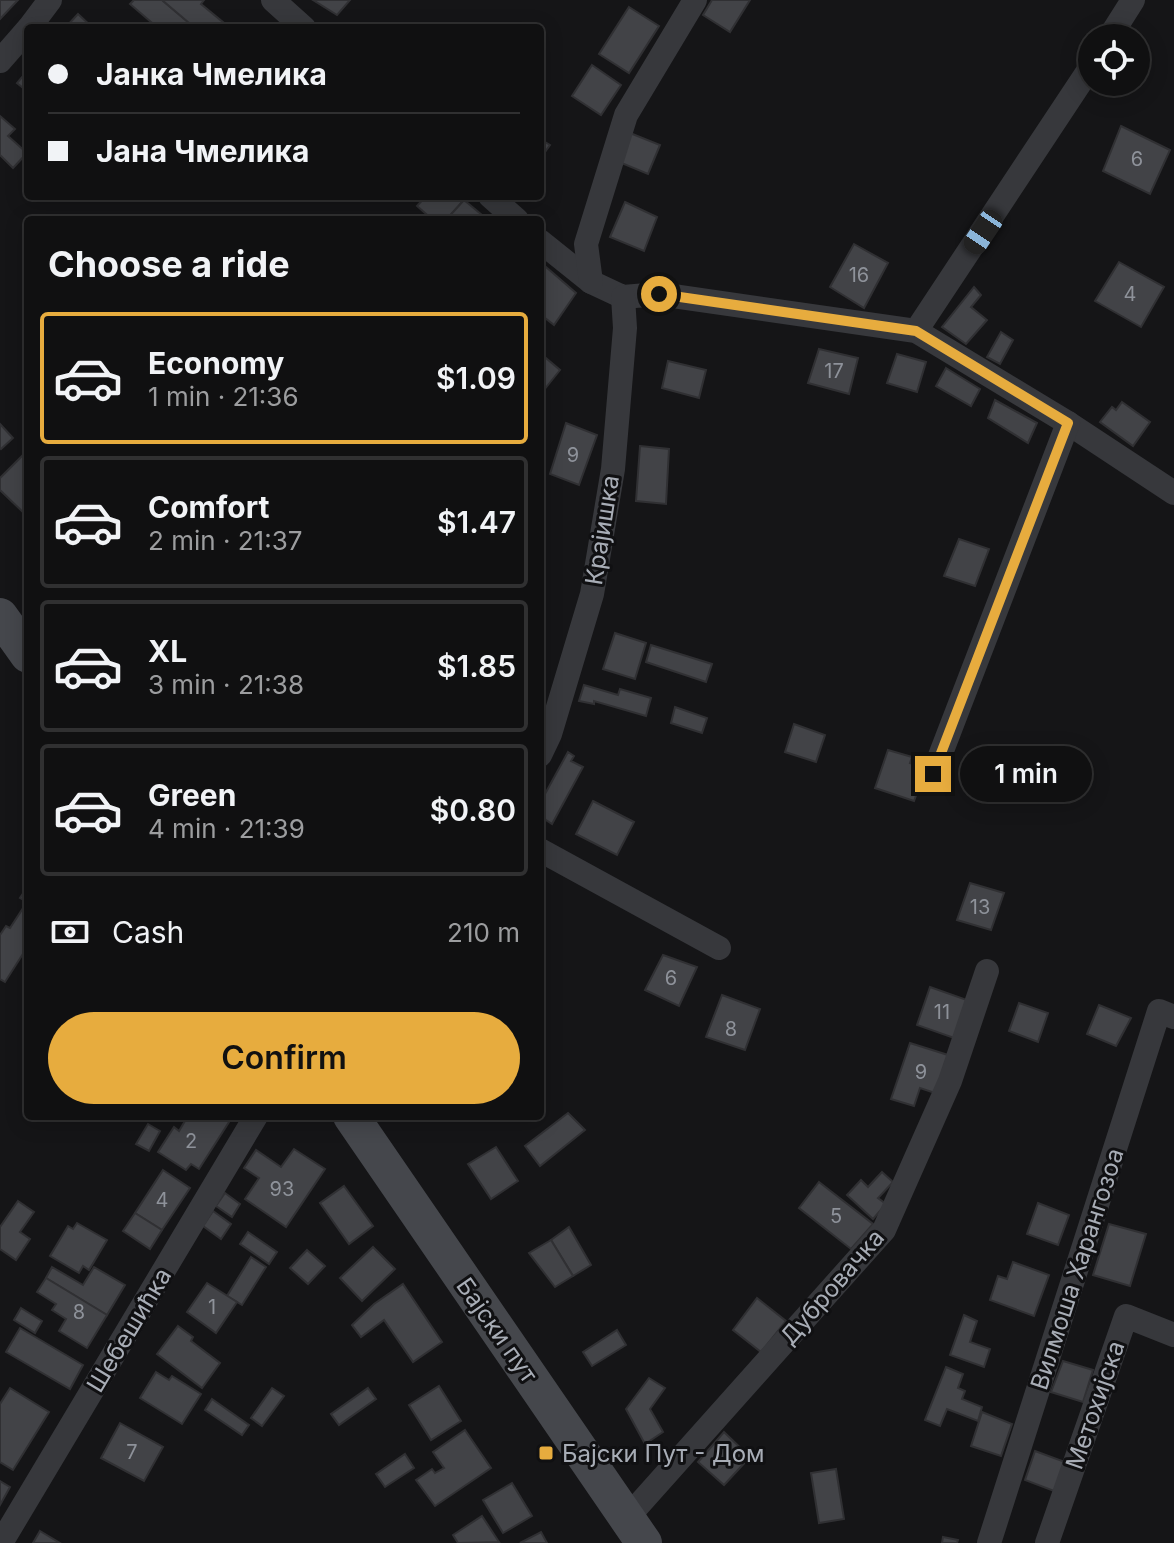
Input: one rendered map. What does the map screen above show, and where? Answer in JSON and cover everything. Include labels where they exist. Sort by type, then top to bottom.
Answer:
[{"type":"street","points":[[31,24],[50,0]]},
{"type":"street","points":[[273,0],[300,24]]},
{"type":"street","points":[[591,282],[586,244],[626,115],[695,0]]},
{"type":"street","points":[[1118,24],[1133,0]]},
{"type":"street","points":[[0,61],[24,33]]},
{"type":"street","points":[[916,331],[1078,86]]},
{"type":"street","points":[[494,200],[512,216]]},
{"type":"street","points":[[544,244],[591,282],[623,297],[659,294],[916,331],[1068,423],[1174,493]]},
{"type":"street","name":"Крајишка","points":[[544,747],[592,594],[613,469],[625,328],[623,297]]},
{"type":"street","points":[[933,774],[1068,423]]},
{"type":"street","points":[[0,616],[24,649]]},
{"type":"street","points":[[544,852],[719,948]]},
{"type":"street","name":"Дубровачка","points":[[636,1530],[884,1230],[950,1081],[987,971]]},
{"type":"street","name":"Вилмоша Харангозоа","points":[[989,1543],[1159,1011],[1174,1017]]},
{"type":"street","name":"Шебешићка","points":[[1,1543],[254,1120]]},
{"type":"street","name":"Бајски пут","points":[[354,1120],[636,1530]]},
{"type":"street","name":"Метохијска","points":[[1047,1543],[1126,1316],[1174,1335]]},
{"type":"building","points":[[0,0],[18,0],[0,19]]},
{"type":"building","points":[[134,0],[162,0],[190,24],[153,24],[130,4]]},
{"type":"building","points":[[162,0],[204,0],[201,4],[224,23],[190,24]]},
{"type":"building","points":[[313,0],[350,0],[337,15]]},
{"type":"building","points":[[712,0],[750,0],[730,32],[703,15]]},
{"type":"building","points":[[629,7],[659,26],[629,73],[599,54]]},
{"type":"building","points":[[78,14],[89,24],[69,24]]},
{"type":"building","points":[[592,65],[621,85],[601,115],[572,96]]},
{"type":"building","points":[[24,75],[24,89],[17,83]]},
{"type":"building","points":[[0,116],[15,129],[8,136],[24,150],[24,156],[13,168],[0,155]]},
{"type":"building","points":[[1121,126],[1170,150],[1150,194],[1103,171]]},
{"type":"building","points":[[630,133],[660,145],[648,174],[619,162]]},
{"type":"building","points":[[422,200],[464,200],[450,216],[428,216],[417,206]]},
{"type":"building","points":[[464,200],[483,216],[450,216]]},
{"type":"building","points":[[625,202],[657,217],[644,251],[610,237]]},
{"type":"building","points":[[854,244],[888,263],[864,308],[830,287]]},
{"type":"building","points":[[1119,262],[1164,287],[1141,327],[1095,301]]},
{"type":"building","points":[[546,267],[576,293],[554,325],[544,317]]},
{"type":"building","points":[[974,287],[981,295],[971,307],[987,320],[966,344],[942,327]]},
{"type":"building","points":[[1001,332],[1013,340],[1000,364],[987,357]]},
{"type":"building","points":[[819,349],[858,358],[849,394],[808,383]]},
{"type":"building","points":[[897,354],[926,362],[917,392],[887,383]]},
{"type":"building","points":[[544,356],[560,370],[544,390]]},
{"type":"building","points":[[668,361],[706,370],[699,398],[662,388]]},
{"type":"building","points":[[946,368],[980,389],[971,406],[936,386]]},
{"type":"building","points":[[995,400],[1037,423],[1028,443],[988,418]]},
{"type":"building","points":[[1122,402],[1150,422],[1133,446],[1100,422],[1112,407],[1116,410]]},
{"type":"building","points":[[566,423],[597,435],[579,485],[550,474]]},
{"type":"building","points":[[0,424],[13,438],[1,449],[0,448]]},
{"type":"building","points":[[640,446],[669,449],[666,504],[636,501]]},
{"type":"building","points":[[24,454],[24,513],[0,490],[0,478]]},
{"type":"building","points":[[959,539],[989,549],[975,586],[944,576]]},
{"type":"building","points":[[615,633],[646,643],[635,679],[603,669]]},
{"type":"building","points":[[651,645],[712,664],[706,682],[646,662]]},
{"type":"building","points":[[584,685],[618,695],[620,689],[651,698],[646,716],[594,701],[594,704],[579,701]]},
{"type":"building","points":[[675,707],[707,718],[702,733],[671,723]]},
{"type":"building","points":[[794,724],[825,735],[816,762],[785,752]]},
{"type":"building","points":[[888,750],[912,757],[910,763],[926,768],[914,801],[875,788]]},
{"type":"building","points":[[568,752],[574,756],[571,761],[583,767],[552,824],[544,819],[544,796]]},
{"type":"building","points":[[593,801],[634,822],[617,855],[576,834]]},
{"type":"building","points":[[970,883],[1004,893],[991,930],[957,920]]},
{"type":"building","points":[[24,907],[24,952],[5,982],[0,979],[0,935],[6,926],[10,928]]},
{"type":"building","points":[[663,955],[697,967],[679,1006],[645,990]]},
{"type":"building","points":[[930,987],[967,1000],[954,1038],[917,1025]]},
{"type":"building","points":[[722,995],[760,1009],[745,1050],[706,1037]]},
{"type":"building","points":[[1019,1003],[1048,1013],[1038,1042],[1009,1031]]},
{"type":"building","points":[[1099,1005],[1131,1018],[1116,1046],[1087,1034]]},
{"type":"building","points":[[910,1043],[948,1055],[935,1093],[920,1088],[914,1106],[891,1099]]},
{"type":"building","points":[[568,1113],[585,1130],[540,1166],[525,1146]]},
{"type":"building","points":[[186,1120],[229,1122],[199,1169],[191,1164],[186,1170],[158,1152],[174,1127],[179,1131]]},
{"type":"building","points":[[148,1124],[160,1131],[149,1151],[136,1144]]},
{"type":"building","points":[[496,1147],[518,1181],[491,1199],[468,1164]]},
{"type":"building","points":[[294,1149],[325,1169],[286,1227],[245,1199],[259,1178],[244,1168],[256,1150],[281,1167]]},
{"type":"building","points":[[163,1170],[190,1188],[162,1230],[135,1213]]},
{"type":"building","points":[[882,1172],[893,1182],[878,1198],[886,1204],[873,1219],[847,1195],[861,1180],[868,1187]]},
{"type":"building","points":[[819,1182],[873,1224],[851,1249],[799,1208]]},
{"type":"building","points":[[344,1186],[373,1226],[349,1244],[320,1203]]},
{"type":"building","points":[[225,1193],[240,1204],[232,1217],[216,1206]]},
{"type":"building","points":[[18,1201],[34,1212],[20,1232],[30,1239],[16,1260],[0,1249],[0,1227]]},
{"type":"building","points":[[1038,1203],[1069,1215],[1058,1245],[1027,1234]]},
{"type":"building","points":[[213,1211],[231,1224],[221,1239],[203,1226]]},
{"type":"building","points":[[135,1213],[162,1230],[150,1249],[123,1231]]},
{"type":"building","points":[[77,1223],[107,1240],[89,1270],[83,1266],[79,1273],[50,1256],[68,1226],[73,1229]]},
{"type":"building","points":[[1109,1224],[1146,1234],[1130,1286],[1093,1275]]},
{"type":"building","points":[[569,1227],[591,1265],[573,1276],[551,1240]]},
{"type":"building","points":[[248,1232],[277,1252],[269,1264],[240,1244]]},
{"type":"building","points":[[551,1240],[573,1276],[555,1287],[529,1253]]},
{"type":"building","points":[[373,1247],[395,1269],[362,1301],[340,1278]]},
{"type":"building","points":[[307,1250],[325,1266],[308,1284],[290,1268]]},
{"type":"building","points":[[251,1257],[266,1267],[242,1305],[227,1296]]},
{"type":"building","points":[[1013,1262],[1049,1275],[1034,1316],[990,1300],[998,1276],[1007,1279]]},
{"type":"building","points":[[52,1267],[83,1285],[94,1267],[125,1285],[107,1315],[46,1278]]},
{"type":"building","points":[[46,1278],[107,1315],[87,1348],[59,1331],[66,1319],[52,1310],[56,1304],[37,1292]]},
{"type":"building","points":[[207,1283],[237,1302],[216,1333],[187,1312]]},
{"type":"building","points":[[403,1284],[442,1342],[413,1362],[384,1320],[361,1337],[352,1325],[374,1304]]},
{"type":"building","points":[[757,1298],[786,1321],[761,1352],[733,1330]]},
{"type":"building","points":[[21,1308],[42,1321],[35,1333],[14,1320]]},
{"type":"building","points":[[964,1315],[977,1321],[970,1342],[990,1349],[984,1367],[950,1355]]},
{"type":"building","points":[[178,1326],[193,1337],[191,1341],[220,1363],[202,1388],[157,1354]]},
{"type":"building","points":[[20,1328],[83,1365],[70,1389],[6,1352]]},
{"type":"building","points":[[617,1330],[626,1345],[592,1366],[583,1352]]},
{"type":"building","points":[[1063,1361],[1093,1370],[1083,1402],[1051,1392]]},
{"type":"building","points":[[946,1367],[963,1374],[958,1388],[965,1391],[962,1399],[982,1407],[978,1421],[947,1409],[940,1426],[925,1420]]},
{"type":"building","points":[[156,1372],[169,1380],[172,1376],[201,1394],[182,1424],[140,1398]]},
{"type":"building","points":[[649,1378],[665,1388],[650,1409],[663,1432],[645,1444],[626,1409]]},
{"type":"building","points":[[439,1386],[461,1421],[431,1440],[409,1405]]},
{"type":"building","points":[[10,1388],[49,1412],[13,1470],[0,1462],[0,1404]]},
{"type":"building","points":[[272,1388],[284,1396],[262,1426],[251,1418]]},
{"type":"building","points":[[368,1388],[376,1399],[339,1425],[331,1414]]},
{"type":"building","points":[[212,1399],[249,1425],[242,1435],[205,1410]]},
{"type":"building","points":[[982,1412],[1012,1424],[1001,1456],[971,1446]]},
{"type":"building","points":[[120,1423],[163,1447],[144,1481],[101,1458]]},
{"type":"building","points":[[465,1430],[491,1468],[435,1506],[416,1480],[432,1469],[435,1473],[444,1468],[433,1452]]},
{"type":"building","points":[[724,1432],[750,1457],[724,1485],[698,1462]]},
{"type":"building","points":[[1035,1451],[1065,1462],[1054,1491],[1025,1480]]},
{"type":"building","points":[[405,1454],[414,1468],[385,1487],[376,1474]]},
{"type":"building","points":[[836,1469],[844,1519],[819,1523],[811,1473]]},
{"type":"building","points":[[0,1481],[10,1487],[0,1505]]},
{"type":"building","points":[[512,1483],[532,1516],[503,1533],[483,1500]]},
{"type":"building","points":[[482,1516],[499,1542],[458,1543],[453,1535]]},
{"type":"building","points":[[40,1531],[60,1543],[33,1543]]},
{"type":"building","points":[[541,1532],[547,1543],[520,1543]]},
{"type":"building","points":[[943,1537],[958,1540],[957,1543],[942,1543]]},
{"type":"place","name":"Бајски Пут - Дом","points":[[546,1453]]},
{"type":"route","points":[[659,294],[916,331],[1068,423],[933,774]]}]
